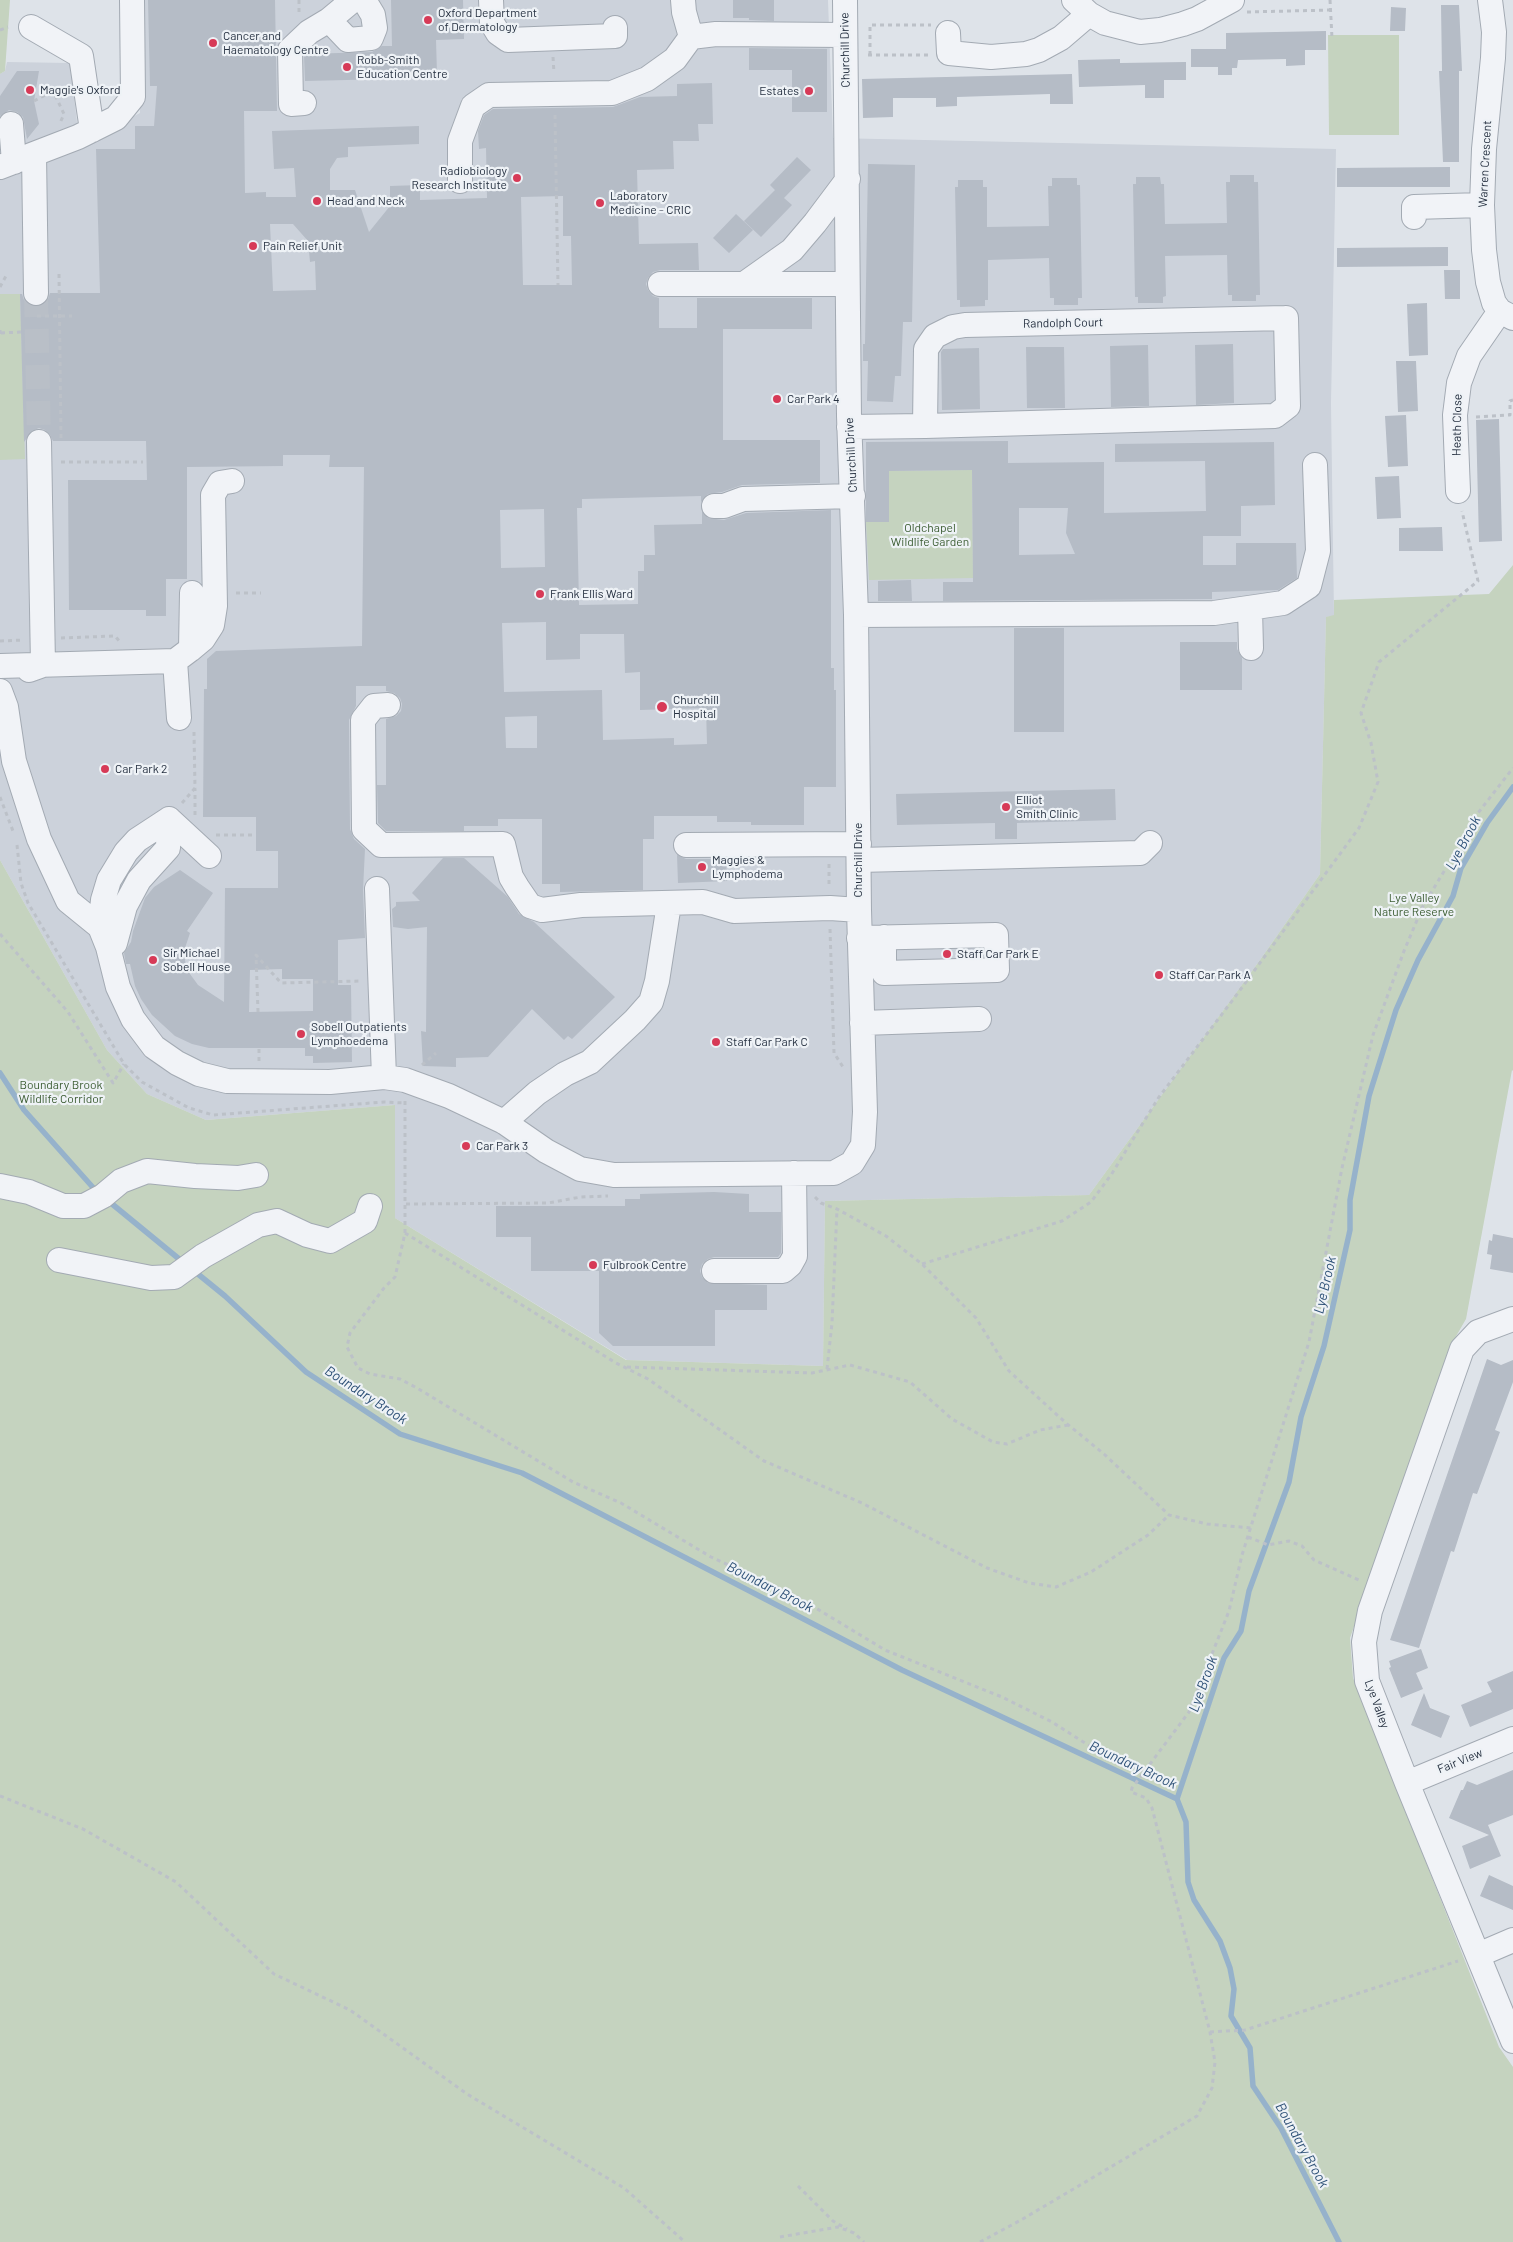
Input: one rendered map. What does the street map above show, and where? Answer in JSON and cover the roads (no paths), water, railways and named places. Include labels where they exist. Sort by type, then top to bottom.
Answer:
[{"type":"street","points":[[36,305],[20,150],[92,130],[116,118],[133,97],[132,0]]},
{"type":"street","points":[[304,103],[291,104],[290,50],[309,32],[329,20],[353,0]]},
{"type":"street","points":[[329,20],[348,40],[370,38],[375,28],[373,15],[364,0]]},
{"type":"street","points":[[491,0],[492,23],[498,33],[508,40],[615,36],[615,28]]},
{"type":"street","points":[[684,0],[684,12],[691,37]]},
{"type":"street","name":"Churchill Drive","points":[[104,937],[118,988],[133,1019],[154,1047],[177,1063],[199,1074],[227,1080],[260,1082],[330,1082],[384,1076],[414,1083],[449,1096],[504,1122],[546,1151],[580,1169],[614,1175],[801,1182],[834,1173],[852,1163],[863,1145],[865,1112],[858,910],[852,849],[856,615],[853,496],[843,420],[839,354],[847,284],[848,179],[845,0]]},
{"type":"street","name":"Warren Crescent","points":[[1490,0],[1503,32],[1494,58],[1484,149],[1482,205],[1486,271],[1491,294],[1506,315]]},
{"type":"street","points":[[945,37],[991,57],[1026,54],[1039,50],[1061,38],[1081,7],[1116,28],[1150,32],[1171,28],[1239,6]]},
{"type":"street","points":[[19,27],[81,56],[92,130]]},
{"type":"street","points":[[460,181],[460,141],[473,106],[489,95],[612,93],[647,79],[675,59],[691,37],[716,34],[845,35]]},
{"type":"street","points":[[744,284],[792,250],[848,179]]},
{"type":"street","points":[[1414,217],[1414,207],[1482,205]]},
{"type":"street","points":[[660,284],[847,284]]},
{"type":"street","name":"Heath Close","points":[[1458,491],[1455,415],[1459,383],[1469,356],[1506,315]]},
{"type":"street","name":"Randolph Court","points":[[1286,318],[1288,406],[1275,416],[925,426],[926,349],[935,336],[953,327],[984,324],[1286,318]]},
{"type":"street","points":[[843,420],[925,426]]},
{"type":"street","points":[[39,442],[43,665]]},
{"type":"street","points":[[856,615],[1214,612],[1250,609],[1283,603],[1309,586],[1318,550],[1315,464]]},
{"type":"street","points":[[0,666],[43,665],[183,655],[203,639],[212,625],[215,606],[213,495],[220,483],[232,480]]},
{"type":"street","points":[[714,506],[724,506],[743,499],[853,496]]},
{"type":"street","points":[[186,723],[183,655],[192,593]]},
{"type":"street","points":[[1250,609],[1251,648]]},
{"type":"street","points":[[43,665],[19,673],[0,691],[6,707],[14,762],[39,840],[68,901],[104,937],[115,943],[125,906],[139,880],[168,848],[169,819],[209,845]]},
{"type":"street","points":[[388,705],[374,706],[363,720],[364,829],[381,845],[503,844],[511,877],[516,887],[530,906],[542,910],[581,905],[703,902],[734,911],[830,908],[858,910]]},
{"type":"street","points":[[686,845],[1140,853],[1150,844]]},
{"type":"street","points":[[377,889],[384,1076]]},
{"type":"street","points":[[504,1122],[537,1093],[565,1074],[590,1062],[651,1002],[657,981],[669,904]]},
{"type":"street","points":[[859,938],[884,938]]},
{"type":"street","points":[[862,1023],[979,1019]]},
{"type":"street","points":[[0,1186],[29,1192],[62,1206],[94,1201],[121,1181],[147,1171],[238,1178],[256,1175]]},
{"type":"street","points":[[714,1271],[783,1271],[790,1265],[795,1256],[801,1182]]},
{"type":"street","points":[[58,1260],[161,1279],[176,1276],[197,1260],[258,1225],[270,1222],[277,1222],[307,1235],[330,1241],[365,1221],[370,1206]]},
{"type":"street","name":"Lye Valley","points":[[1508,1320],[1478,1332],[1462,1349],[1370,1611],[1364,1642],[1367,1681],[1406,1783],[1513,2041]]},
{"type":"street","name":"Fair View","points":[[1406,1783],[1513,1739]]},
{"type":"street","points":[[1478,1955],[1513,1940]]},
{"type":"waterway","name":"Lye Brook","points":[[1177,1799],[1224,1658],[1241,1631],[1249,1591],[1289,1482],[1301,1417],[1324,1346],[1350,1230],[1350,1200],[1369,1096],[1396,1010],[1418,960],[1453,896],[1461,868],[1487,823],[1513,787]]},
{"type":"waterway","name":"Boundary Brook","points":[[0,1073],[24,1110],[97,1192]]},
{"type":"waterway","name":"Boundary Brook","points":[[106,1199],[184,1263]]},
{"type":"waterway","name":"Boundary Brook","points":[[193,1270],[225,1296],[306,1372],[400,1434],[522,1473],[902,1670],[1177,1799],[1186,1822],[1188,1882],[1194,1900],[1220,1941],[1230,1968],[1234,1989],[1231,2016],[1250,2048],[1253,2086],[1281,2128],[1339,2242]]},
{"type":"tunnel","points":[[36,293],[39,442]]},
{"type":"place","name":"Oxford Department of Dermatology","points":[[428,20]]},
{"type":"place","name":"Cancer and Haematology Centre","points":[[213,43]]},
{"type":"place","name":"Robb-Smith Education Centre","points":[[347,67]]},
{"type":"place","name":"Maggie's Oxford","points":[[30,90]]},
{"type":"place","name":"Estates","points":[[809,91]]},
{"type":"place","name":"Radiobiology Research Institute","points":[[517,178]]},
{"type":"place","name":"Head and Neck","points":[[317,201]]},
{"type":"place","name":"Laboratory Medicine - CRIC","points":[[600,203]]},
{"type":"place","name":"Pain Relief Unit","points":[[253,246]]},
{"type":"place","name":"Car Park 4","points":[[777,399]]},
{"type":"place","name":"Frank Ellis Ward","points":[[540,594]]},
{"type":"place","name":"Churchill Hospital","points":[[662,707]]},
{"type":"place","name":"Car Park 2","points":[[105,769]]},
{"type":"place","name":"Elliot Smith Clinic","points":[[1006,807]]},
{"type":"place","name":"Maggies & Lymphodema","points":[[702,867]]},
{"type":"place","name":"Staff Car Park E","points":[[947,954]]},
{"type":"place","name":"Sir Michael Sobell House","points":[[153,960]]},
{"type":"place","name":"Staff Car Park A","points":[[1159,975]]},
{"type":"place","name":"Sobell Outpatients Lymphoedema","points":[[301,1034]]},
{"type":"place","name":"Staff Car Park C","points":[[716,1042]]},
{"type":"place","name":"Car Park 3","points":[[466,1146]]},
{"type":"place","name":"Fulbrook Centre","points":[[593,1265]]},
{"type":"park label","name":"Oldchapel Wildlife Garden","points":[[930,535]]},
{"type":"park label","name":"Lye Valley Nature Reserve","points":[[1414,905]]},
{"type":"park label","name":"Boundary Brook Wildlife Corridor","points":[[61,1092]]}]
